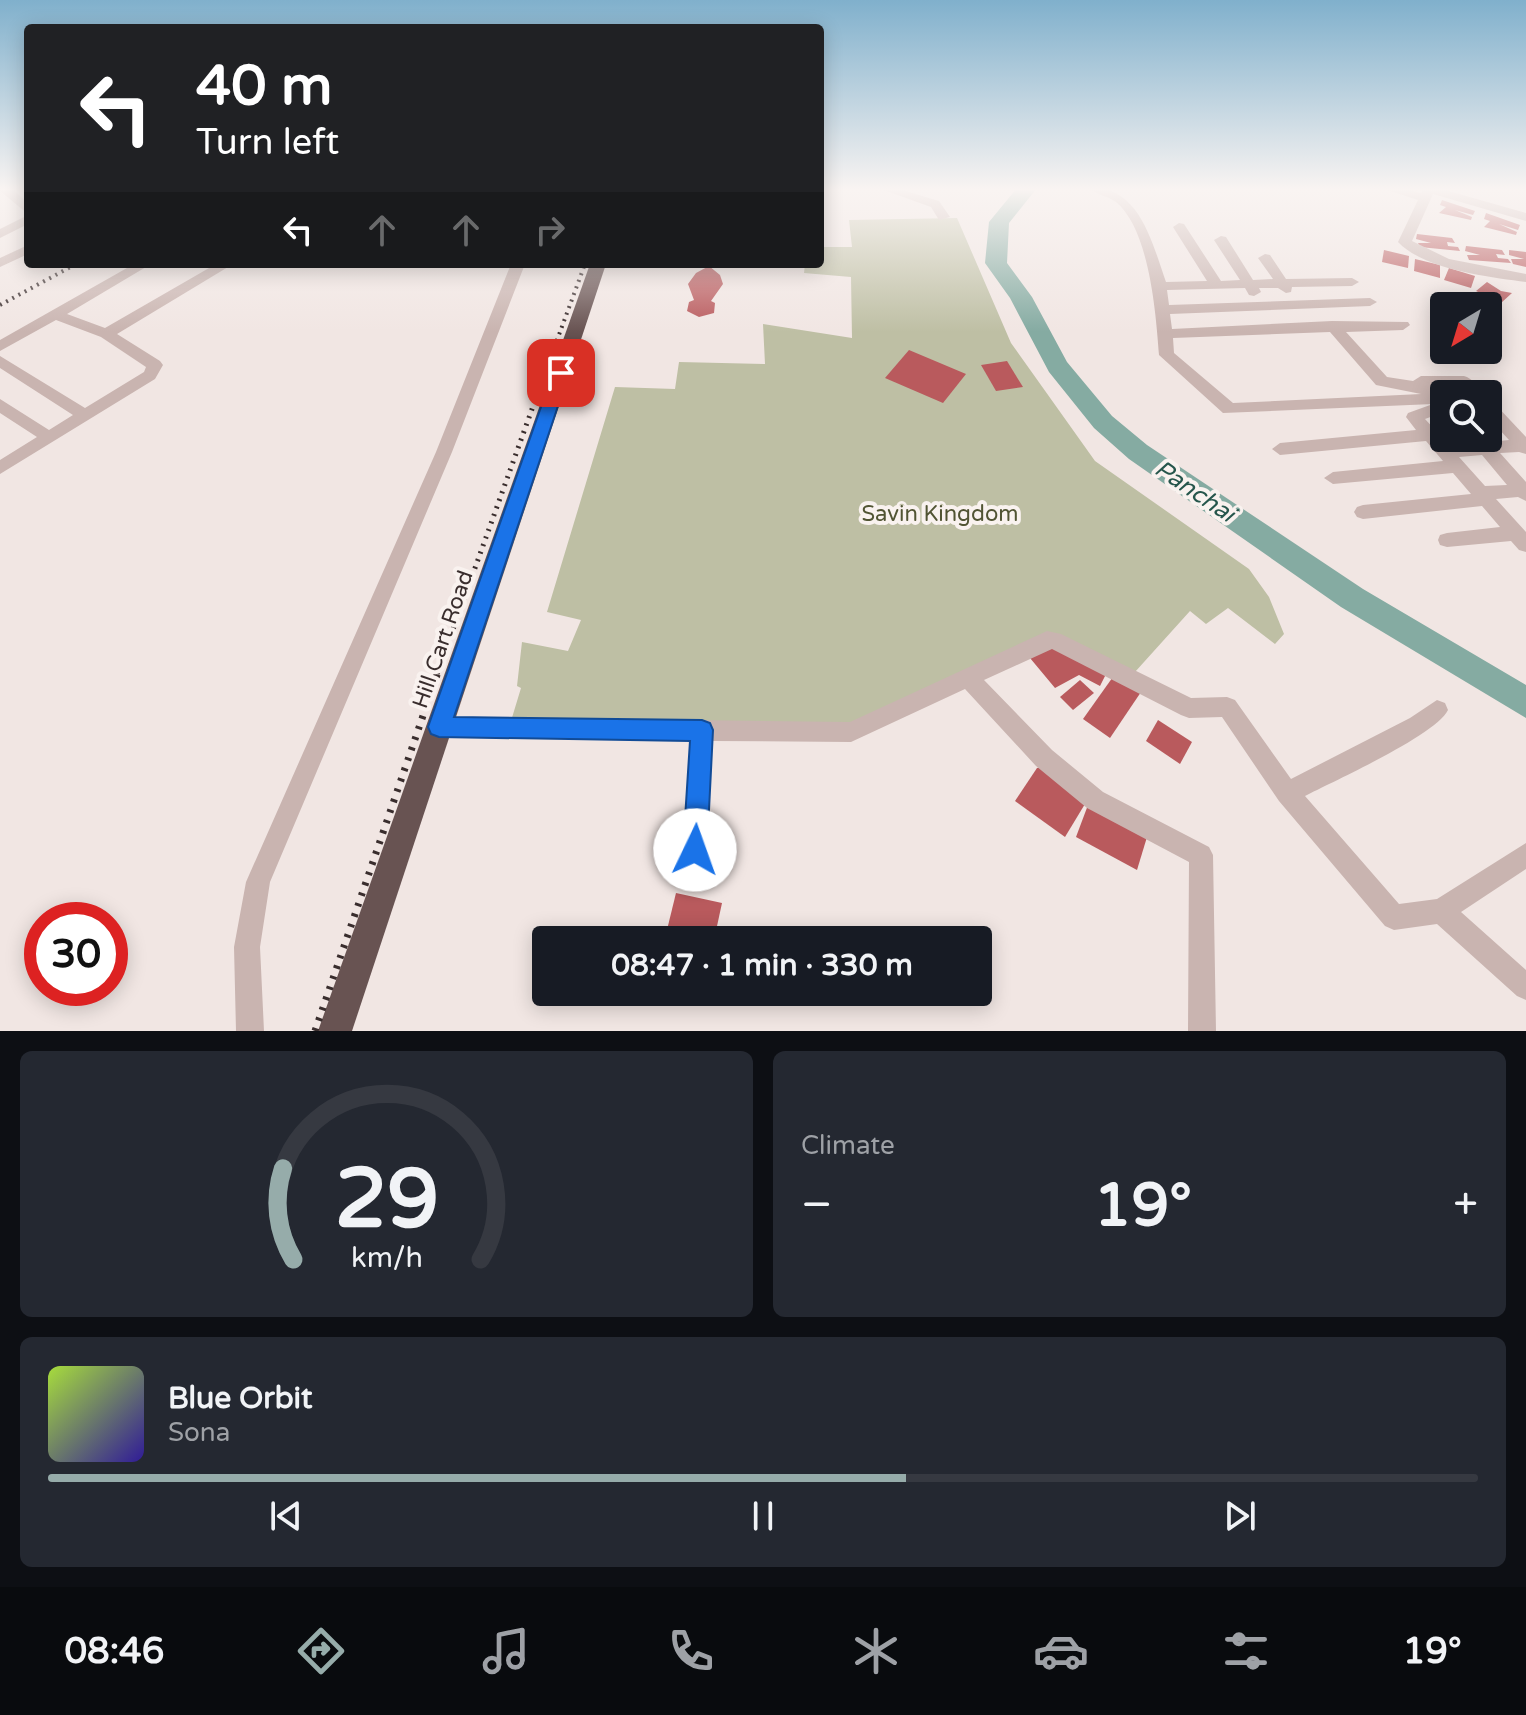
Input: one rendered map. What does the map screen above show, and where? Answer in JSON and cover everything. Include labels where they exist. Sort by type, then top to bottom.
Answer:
[{"type":"highway","name":"Hill Cart Road","points":[[335,1031],[597,268]]},
{"type":"street","points":[[1144,236],[1160,286],[1167,355],[1229,409],[1430,399]]},
{"type":"street","points":[[1185,236],[1216,284]]},
{"type":"street","points":[[1407,236],[1408,246],[1471,267],[1526,278]]},
{"type":"street","points":[[1221,240],[1278,328]]},
{"type":"street","points":[[0,263],[24,251]]},
{"type":"street","points":[[1265,258],[1312,327]]},
{"type":"street","points":[[0,346],[137,268]]},
{"type":"street","points":[[106,334],[219,268]]},
{"type":"street","points":[[250,1031],[247,947],[258,882],[444,452],[516,268]]},
{"type":"street","points":[[1160,286],[1352,282]]},
{"type":"street","points":[[1162,310],[1370,302]]},
{"type":"street","points":[[0,468],[138,384],[155,369],[155,365],[106,334],[57,315]]},
{"type":"street","points":[[1163,334],[1403,325]]},
{"type":"street","points":[[1332,326],[1382,381],[1430,390]]},
{"type":"street","points":[[0,361],[86,416]]},
{"type":"street","points":[[1382,381],[1430,381]]},
{"type":"street","points":[[0,405],[50,438]]},
{"type":"street","points":[[1430,411],[1414,417],[1430,435]]},
{"type":"street","points":[[1502,422],[1525,446]]},
{"type":"street","points":[[1280,449],[1430,435]]},
{"type":"street","points":[[1502,444],[1525,446]]},
{"type":"street","points":[[1444,452],[1520,533]]},
{"type":"street","points":[[1333,478],[1450,459],[1464,452]]},
{"type":"street","points":[[1489,452],[1525,491]]},
{"type":"street","points":[[1363,512],[1525,491]]},
{"type":"street","points":[[1447,540],[1520,533]]},
{"type":"street","points":[[439,727],[851,732],[1047,640],[1060,642],[1189,708],[1227,707],[1287,793],[1394,917],[1441,911],[1526,855]]},
{"type":"street","points":[[968,678],[1044,758],[1095,800],[1201,855],[1202,1031]]},
{"type":"street","points":[[1287,793],[1418,725],[1437,710]]},
{"type":"street","points":[[693,880],[702,730]]},
{"type":"street","points":[[1441,911],[1526,987]]},
{"type":"green space","name":"Savin Kingdom","points":[[851,236],[965,236],[1011,343],[1095,461],[1249,569],[1269,597],[1284,634],[1275,644],[1228,608],[1206,624],[1190,611],[1135,672],[1050,632],[853,727],[511,721],[521,688],[517,686],[522,642],[568,651],[581,620],[547,612],[615,387],[675,389],[679,362],[765,364],[763,324],[852,338],[851,277],[804,273],[805,268],[824,268],[824,247],[852,247]]},
{"type":"building","points":[[1417,236],[1452,238],[1455,243],[1447,242],[1448,246],[1458,247],[1460,251],[1420,247],[1418,243],[1431,243],[1416,239]]},
{"type":"building","points":[[1466,246],[1502,250],[1505,255],[1496,254],[1498,258],[1508,259],[1511,263],[1469,260],[1467,255],[1480,255],[1465,251]]},
{"type":"building","points":[[1384,250],[1409,256],[1408,268],[1382,262]]},
{"type":"building","points":[[1509,250],[1526,252],[1526,267],[1513,264],[1511,259],[1524,259],[1509,255]]},
{"type":"building","points":[[1415,259],[1440,265],[1440,278],[1414,271]]},
{"type":"building","points":[[711,268],[720,275],[723,284],[711,301],[715,303],[714,313],[699,317],[687,311],[689,302],[694,300],[688,284],[696,273]]},
{"type":"building","points":[[1449,268],[1475,276],[1471,288],[1444,280]]},
{"type":"building","points":[[1487,282],[1501,291],[1512,293],[1502,302],[1502,292],[1476,291]]},
{"type":"building","points":[[909,350],[966,374],[943,403],[885,378]]},
{"type":"building","points":[[1007,361],[1023,387],[996,391],[981,365]]},
{"type":"building","points":[[1055,644],[1107,672],[1100,686],[1079,675],[1055,688],[1030,658]]},
{"type":"building","points":[[1115,674],[1141,692],[1110,738],[1083,719]]},
{"type":"building","points":[[1080,680],[1094,693],[1073,710],[1060,697]]},
{"type":"building","points":[[1158,720],[1192,742],[1180,764],[1146,741]]},
{"type":"building","points":[[1042,767],[1088,799],[1065,837],[1015,801],[1037,768]]},
{"type":"building","points":[[1088,805],[1147,837],[1137,870],[1076,837]]},
{"type":"building","points":[[676,893],[722,903],[717,926],[668,926]]},
{"type":"waterway","name":"Panchai","points":[[998,236],[996,263],[1021,297],[1057,366],[1103,422],[1138,452],[1352,598],[1526,703]]},
{"type":"railway","points":[[0,305],[69,268]]},
{"type":"railway","points":[[535,400],[584,268]]},
{"type":"railway","points":[[437,674],[536,398]]},
{"type":"railway","points":[[315,1031],[438,672]]},
{"type":"route","points":[[561,373],[439,727],[702,730],[695,850]]}]
